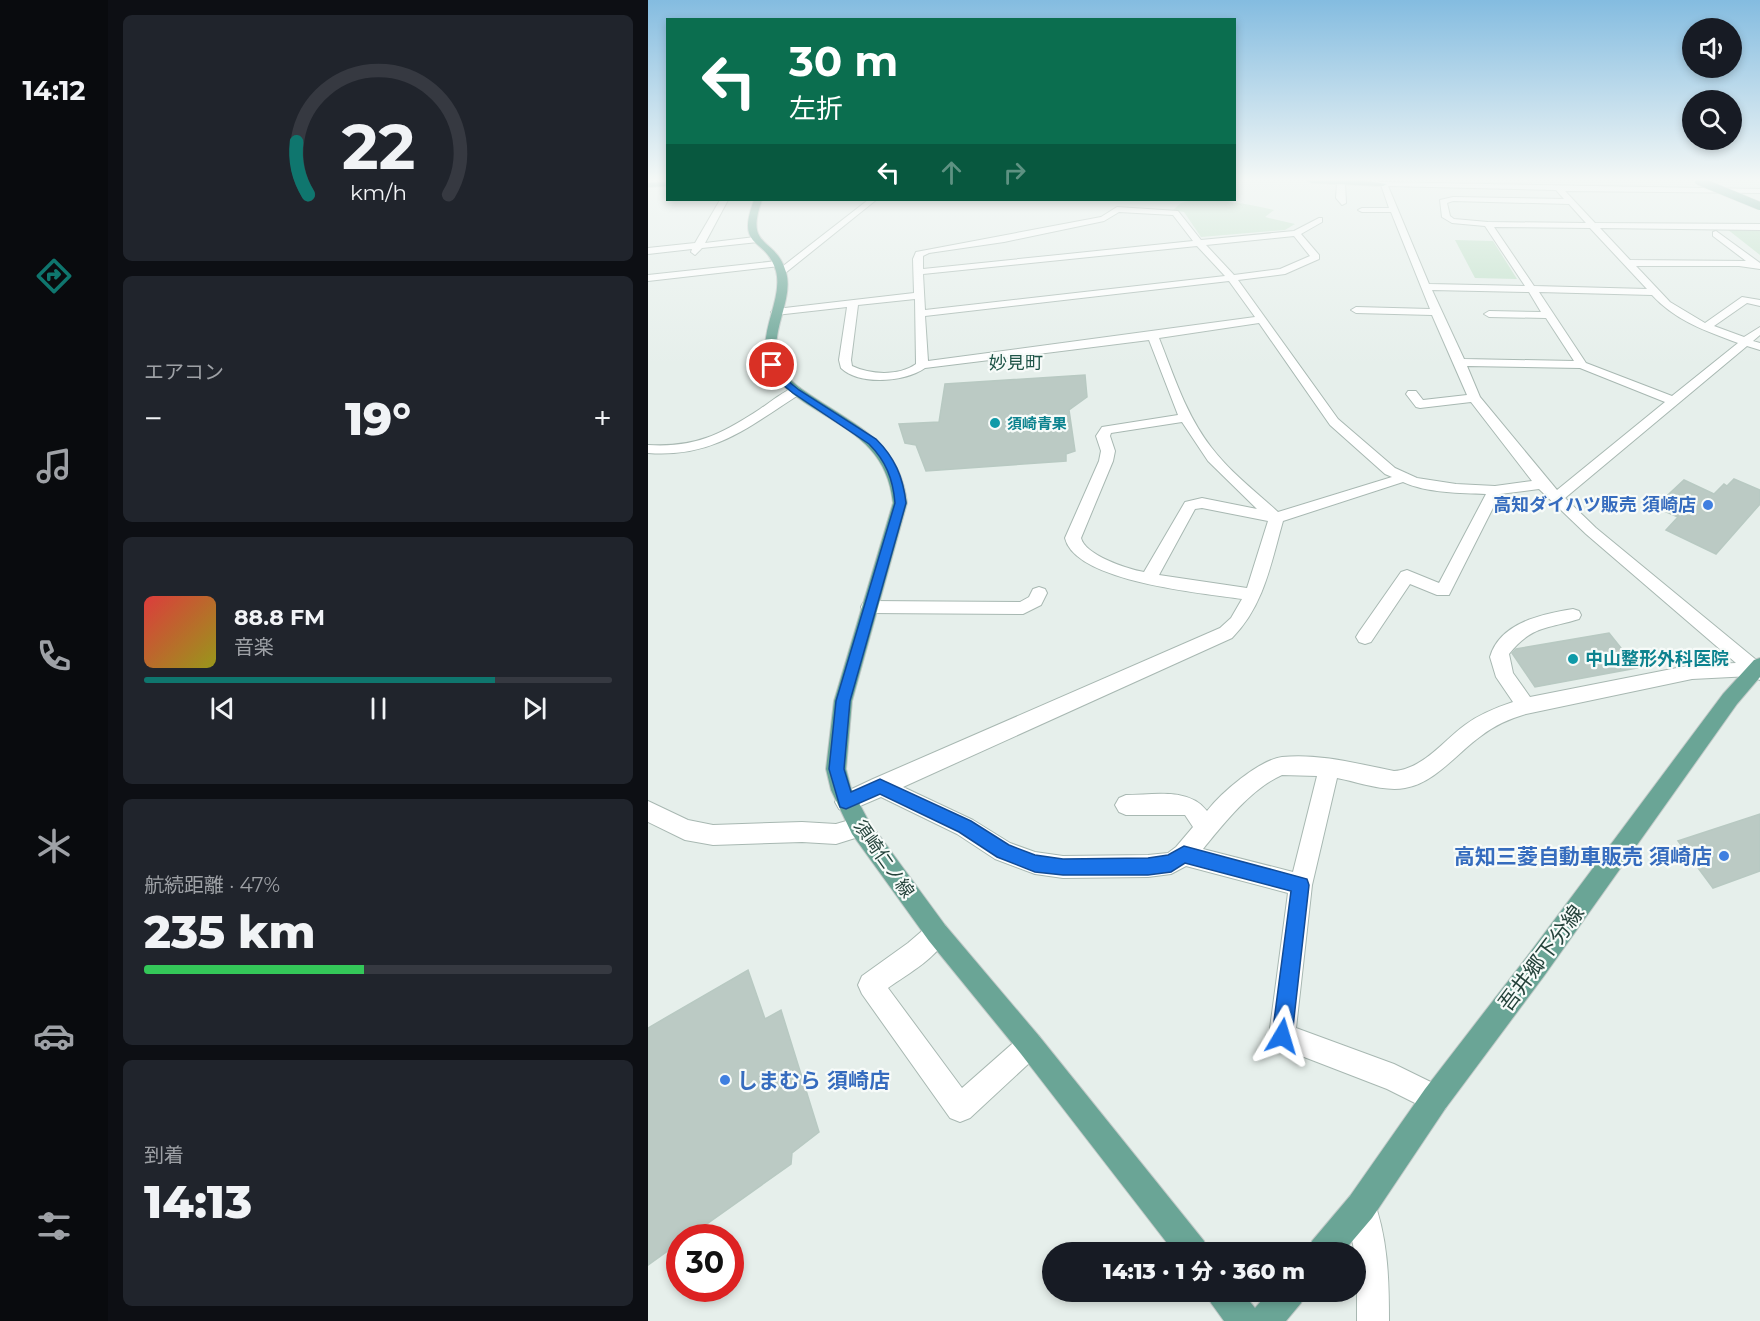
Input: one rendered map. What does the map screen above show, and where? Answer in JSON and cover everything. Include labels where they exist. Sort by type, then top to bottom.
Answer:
[{"type":"main road","name":"須崎仁ノ線","points":[[764,243],[774,254],[782,286],[770,353],[772,365],[796,392],[872,442],[883,452],[896,473],[900,503],[843,701],[836,769],[846,802],[860,827],[937,933],[1030,1045],[1185,1242]]},
{"type":"main road","name":"吾井郷下分線","points":[[1331,1242],[1361,1207],[1435,1099],[1535,967],[1730,699],[1759,673]]},
{"type":"main road","points":[[1230,1302],[1244,1321]]},
{"type":"main road","points":[[1265,1321],[1281,1302]]},
{"type":"street","points":[[692,257],[700,243]]},
{"type":"street","points":[[648,278],[774,254],[817,243]]},
{"type":"street","points":[[922,365],[918,259],[922,253],[971,243]]},
{"type":"street","points":[[920,272],[1192,243]]},
{"type":"street","points":[[1199,243],[1232,278],[1334,422],[1390,471],[1403,478],[1456,488],[1495,490],[1542,484]]},
{"type":"street","points":[[919,314],[1282,272],[1316,256],[1305,243]]},
{"type":"street","points":[[1408,243],[1474,398],[1542,484],[1591,531],[1759,673]]},
{"type":"street","points":[[1501,243],[1582,365]]},
{"type":"street","points":[[1610,243],[1654,292],[1679,314],[1706,327],[1760,347]]},
{"type":"street","points":[[1728,243],[1759,266]]},
{"type":"street","points":[[648,251],[698,246],[774,254],[814,245]]},
{"type":"street","points":[[1629,263],[1759,266]]},
{"type":"street","points":[[1427,287],[1654,292]]},
{"type":"street","points":[[776,312],[920,295]]},
{"type":"street","points":[[1706,327],[1746,299],[1760,303]]},
{"type":"street","points":[[853,302],[845,360],[847,368],[867,375],[901,375],[916,371],[922,365],[1260,320]]},
{"type":"street","points":[[1356,310],[1436,312]]},
{"type":"street","points":[[1489,314],[1548,315]]},
{"type":"street","points":[[1557,497],[1672,400],[1760,330]]},
{"type":"street","points":[[1153,336],[1187,417],[1203,447],[1220,468],[1276,518]]},
{"type":"street","points":[[1460,362],[1582,365],[1672,400]]},
{"type":"street","points":[[648,449],[676,452],[700,448],[740,427],[796,392]]},
{"type":"street","points":[[1412,394],[1420,404],[1474,398]]},
{"type":"street","points":[[1187,417],[1107,430],[1103,436],[1108,451],[1106,461],[1073,538],[1075,547],[1084,556],[1148,579],[1253,595]]},
{"type":"street","points":[[1148,579],[1190,505],[1202,503],[1276,518],[1403,478]]},
{"type":"street","points":[[1365,637],[1407,576],[1443,591],[1495,490]]},
{"type":"street","points":[[846,802],[1226,633],[1242,616],[1253,595],[1276,518]]},
{"type":"street","points":[[869,607],[1023,608],[1035,602],[1039,593]]},
{"type":"street","points":[[1526,706],[1506,678],[1499,658],[1500,651],[1514,637],[1536,622],[1573,615]]},
{"type":"street","points":[[880,786],[965,827],[1003,851],[1035,863],[1063,867],[1148,866],[1171,863],[1184,855],[1205,826],[1264,773],[1281,766],[1329,768],[1394,780],[1407,779],[1432,765],[1473,731],[1496,716],[1526,706],[1692,672],[1759,673]]},
{"type":"street","points":[[1329,768],[1301,885],[1282,1036],[1394,1078],[1435,1099]]},
{"type":"street","points":[[1126,805],[1180,804],[1192,808],[1205,826]]},
{"type":"street","points":[[648,812],[685,830],[713,835],[802,832],[836,834],[860,827]]},
{"type":"street","points":[[1184,855],[1301,885]]},
{"type":"street","points":[[937,933],[917,952],[871,985],[960,1108],[1030,1045]]},
{"type":"street","points":[[1361,1207],[1373,1266],[1373,1321]]},
{"type":"green space","points":[[1456,243],[1494,243],[1517,279],[1475,278]]},
{"type":"green space","points":[[1744,243],[1760,243],[1760,255]]},
{"type":"building","name":"須崎青果","points":[[1085,375],[1087,397],[1069,410],[1075,451],[1066,454],[1066,461],[926,471],[916,445],[905,443],[899,424],[939,422],[945,384]]},
{"type":"building","name":"高知ダイハツ販売 須崎店","points":[[1734,479],[1760,490],[1760,504],[1716,554],[1666,530],[1678,517],[1655,507],[1684,480],[1714,494],[1724,484],[1727,486]]},
{"type":"building","name":"中山整形外科医院","points":[[1609,633],[1637,668],[1535,687],[1512,653],[1516,649]]},
{"type":"building","name":"高知三菱自動車販売 須崎店","points":[[1760,814],[1760,871],[1713,888],[1678,841]]},
{"type":"building","name":"しまむら 須崎店","points":[[748,970],[765,1019],[781,1010],[819,1132],[792,1153],[791,1164],[707,1224],[666,1224],[666,1252],[648,1265],[648,1028]]},
{"type":"place","name":"須崎青果","points":[[995,423]]},
{"type":"place","name":"高知ダイハツ販売 須崎店","points":[[1708,505]]},
{"type":"place","name":"中山整形外科医院","points":[[1573,659]]},
{"type":"place","name":"高知三菱自動車販売 須崎店","points":[[1724,856]]},
{"type":"place","name":"しまむら 須崎店","points":[[725,1080]]},
{"type":"district","name":"妙見町","points":[[1016,363]]},
{"type":"route","points":[[772,365],[796,392],[872,442],[883,452],[896,473],[899,487],[900,503],[894,526],[843,701],[836,769],[846,802],[880,786],[965,827],[1003,851],[1035,863],[1063,867],[1148,866],[1171,863],[1184,855],[1301,885],[1282,1036]]}]
